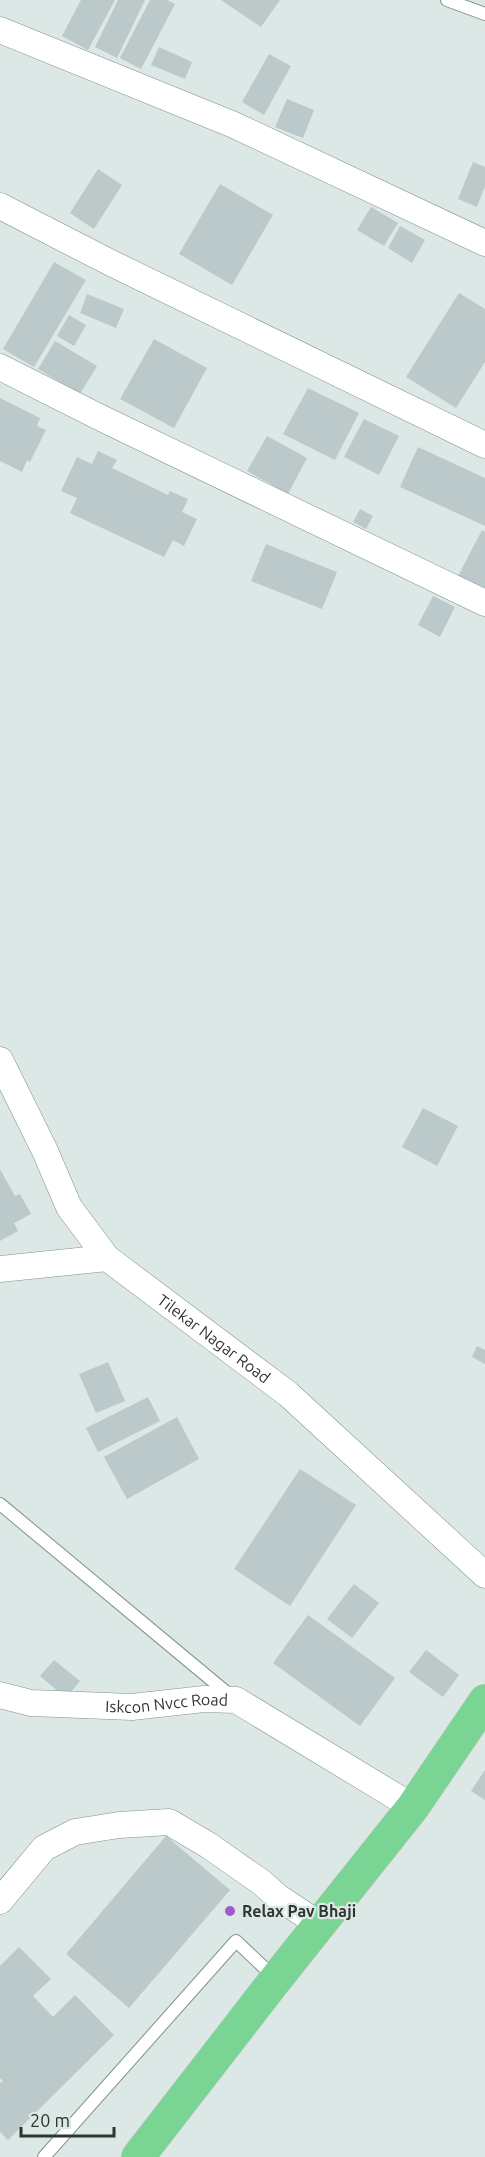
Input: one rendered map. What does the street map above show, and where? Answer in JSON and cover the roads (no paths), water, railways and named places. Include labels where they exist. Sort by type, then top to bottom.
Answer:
[{"type":"highway","points":[[138,2157],[413,1807],[485,1701]]},
{"type":"street","points":[[0,30],[234,125],[485,243]]},
{"type":"street","points":[[0,206],[113,264],[485,444]]},
{"type":"street","points":[[0,367],[485,603]]},
{"type":"street","name":"Tilekar Nagar Road","points":[[0,1060],[45,1151],[69,1207],[107,1258],[288,1394],[485,1575]]},
{"type":"street","points":[[0,1269],[107,1258]]},
{"type":"street","name":"Iskcon Nvcc Road","points":[[0,1695],[31,1703],[132,1707],[204,1699],[236,1700],[413,1807]]},
{"type":"street","points":[[0,1901],[44,1848],[75,1832],[119,1825],[169,1822],[217,1851],[320,1925]]},
{"type":"lane","points":[[447,0],[485,14]]},
{"type":"lane","points":[[0,1504],[236,1700]]},
{"type":"lane","points":[[44,2157],[236,1941],[276,1979]]},
{"type":"place","name":"Relax Pav Bhaji","points":[[230,1911]]}]
